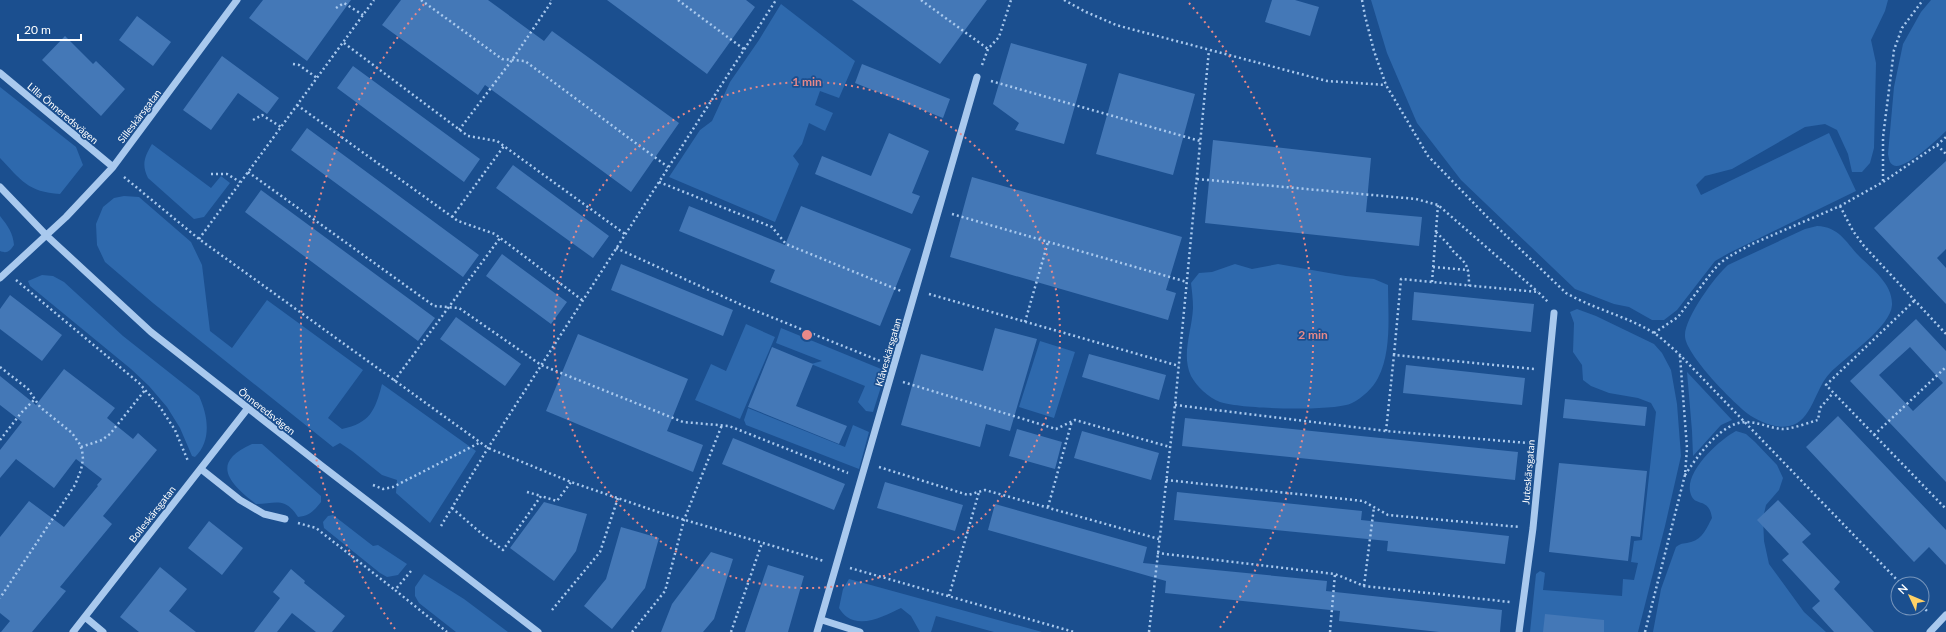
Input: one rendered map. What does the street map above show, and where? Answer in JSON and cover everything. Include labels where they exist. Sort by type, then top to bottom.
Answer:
[{"type":"street","name":"Silleskärsgatan","points":[[0,278],[47,236],[112,168],[238,0]]},
{"type":"street","name":"Lilla Önneredsvägen","points":[[0,73],[112,168]]},
{"type":"street","name":"Klåveskärsgatan","points":[[817,632],[822,620],[977,77]]},
{"type":"street","name":"Önneredsvägen","points":[[0,188],[47,236],[151,332],[538,632]]},
{"type":"street","name":"Juteskärsgatan","points":[[1519,632],[1533,528],[1554,313]]},
{"type":"street","name":"Bolleskärsgatan","points":[[73,632],[248,408]]},
{"type":"street","points":[[201,469],[240,500],[264,514],[285,519]]},
{"type":"street","points":[[1930,632],[1946,615]]},
{"type":"street","points":[[85,617],[103,632]]},
{"type":"street","points":[[822,620],[860,632]]},
{"type":"path","points":[[199,239],[374,0]]},
{"type":"path","points":[[421,0],[502,59],[525,61],[668,167]]},
{"type":"path","points":[[459,130],[512,60],[552,1],[551,0]]},
{"type":"path","points":[[678,0],[745,50]]},
{"type":"path","points":[[441,526],[541,364],[776,0]]},
{"type":"path","points":[[921,0],[988,49]]},
{"type":"path","points":[[1011,0],[999,37],[988,49],[977,77],[1200,141]]},
{"type":"path","points":[[1064,0],[1086,12],[1116,24],[1209,50],[1327,81],[1386,85]]},
{"type":"path","points":[[1362,0],[1374,51],[1386,85],[1428,156],[1551,280],[1566,293],[1580,301],[1606,310],[1654,333],[1680,355],[1893,576]]},
{"type":"path","points":[[1883,182],[1883,137],[1894,50],[1902,28],[1923,0]]},
{"type":"path","points":[[336,8],[344,3],[363,15]]},
{"type":"path","points":[[344,43],[459,130],[468,136],[497,141],[625,234]]},
{"type":"path","points":[[1149,632],[1175,405],[1209,50]]},
{"type":"path","points":[[293,64],[299,66],[317,78]]},
{"type":"path","points":[[297,105],[458,221],[495,234],[582,300]]},
{"type":"path","points":[[253,120],[262,114],[281,127]]},
{"type":"path","points":[[1654,333],[1678,317],[1712,272],[1725,260],[1752,244],[1840,206],[1883,182],[1937,145],[1946,137]]},
{"type":"path","points":[[1937,145],[1946,154]]},
{"type":"path","points":[[452,217],[504,146]]},
{"type":"path","points":[[112,168],[199,239],[479,443],[488,448],[571,482],[684,520],[1074,632]]},
{"type":"path","points":[[248,172],[434,306],[459,308],[541,364],[683,422],[729,426],[862,479]]},
{"type":"path","points":[[211,174],[227,174],[240,182]]},
{"type":"path","points":[[1197,179],[1416,199],[1438,205],[1538,292],[1551,305],[1554,313]]},
{"type":"path","points":[[659,182],[772,227],[786,244],[915,293],[1025,322],[1179,366]]},
{"type":"path","points":[[1432,282],[1438,205]]},
{"type":"path","points":[[1840,206],[1853,231],[1864,246],[1946,334]]},
{"type":"path","points":[[938,210],[1187,282]]},
{"type":"path","points":[[1436,232],[1450,246],[1450,249],[1467,264],[1469,270],[1469,286]]},
{"type":"path","points":[[394,381],[447,307],[500,238]]},
{"type":"path","points":[[1025,322],[1048,242]]},
{"type":"path","points":[[616,248],[750,309],[895,366]]},
{"type":"path","points":[[1433,267],[1469,270]]},
{"type":"path","points":[[7,272],[145,390],[160,407],[175,430],[194,476]]},
{"type":"path","points":[[1386,430],[1401,279],[1538,292]]},
{"type":"path","points":[[1914,301],[1826,385],[1833,394],[1946,509]]},
{"type":"path","points":[[1394,355],[1548,370]]},
{"type":"path","points":[[1645,632],[1684,475],[1687,448],[1680,355]]},
{"type":"path","points":[[0,367],[28,389],[40,407],[72,433],[81,448],[83,459],[81,470],[75,485],[0,598]]},
{"type":"path","points":[[1874,435],[1946,367]]},
{"type":"path","points":[[891,379],[1056,429],[1075,420],[1170,447]]},
{"type":"path","points":[[81,448],[102,440],[110,434],[145,390]]},
{"type":"path","points":[[1684,475],[1708,444],[1727,429],[1745,422],[1783,429],[1818,420],[1820,408],[1833,394]]},
{"type":"path","points":[[0,440],[21,413],[35,400]]},
{"type":"path","points":[[1175,405],[1386,430],[1541,445]]},
{"type":"path","points":[[1048,508],[1072,421]]},
{"type":"path","points":[[632,632],[665,591],[684,520],[722,426]]},
{"type":"path","points":[[373,485],[383,489],[393,487],[479,443]]},
{"type":"path","points":[[866,463],[968,495],[985,490],[1159,538]]},
{"type":"path","points":[[1166,480],[1363,501],[1388,515],[1533,528]]},
{"type":"path","points":[[527,492],[557,501],[571,482]]},
{"type":"path","points":[[949,596],[979,492]]},
{"type":"path","points":[[452,508],[503,550],[541,496]]},
{"type":"path","points":[[552,610],[600,552],[618,498]]},
{"type":"path","points":[[1364,586],[1374,508]]},
{"type":"path","points":[[285,519],[316,528],[447,632]]},
{"type":"path","points":[[731,632],[762,543]]},
{"type":"path","points":[[1157,553],[1335,574],[1364,586],[1523,604]]},
{"type":"path","points":[[395,590],[411,571]]},
{"type":"path","points":[[1330,632],[1335,574]]},
{"type":"shaded area","points":[[1371,0],[1888,0],[1885,11],[1871,40],[1876,63],[1874,148],[1870,163],[1862,172],[1852,172],[1848,154],[1837,130],[1825,124],[1805,127],[1732,169],[1705,176],[1696,185],[1701,195],[1829,133],[1856,191],[1715,261],[1677,310],[1664,320],[1652,320],[1629,307],[1614,304],[1575,289],[1461,180],[1417,123],[1387,53]]},
{"type":"shaded area","points":[[1931,0],[1946,0],[1946,131],[1920,154],[1904,164],[1898,166],[1893,165],[1890,162],[1888,154],[1894,87],[1903,44],[1921,12]]},
{"type":"shaded area","points":[[781,4],[855,61],[839,98],[820,91],[815,105],[833,113],[825,131],[809,123],[802,144],[793,156],[799,164],[775,222],[669,177],[700,130],[712,121],[730,82],[759,40]]},
{"type":"shaded area","points":[[0,87],[76,147],[83,165],[60,194],[49,193],[32,188],[20,179],[0,158]]},
{"type":"shaded area","points":[[152,144],[211,188],[221,176],[230,183],[204,217],[194,219],[148,178],[144,164],[147,152]]},
{"type":"shaded area","points":[[124,196],[139,197],[191,242],[202,265],[210,331],[232,348],[267,300],[363,370],[328,418],[342,429],[359,423],[370,414],[377,402],[382,384],[476,451],[430,523],[396,493],[397,480],[382,475],[340,443],[333,447],[153,303],[105,262],[97,245],[96,224],[103,207],[114,198]]},
{"type":"shaded area","points":[[0,216],[13,237],[14,245],[6,252],[0,251]]},
{"type":"shaded area","points":[[1817,226],[1831,229],[1845,240],[1881,278],[1889,290],[1892,305],[1890,314],[1876,332],[1837,366],[1825,379],[1803,418],[1797,423],[1789,426],[1774,426],[1764,423],[1751,416],[1712,379],[1693,355],[1687,344],[1685,336],[1686,329],[1689,319],[1701,298],[1728,265],[1805,229]]},
{"type":"shaded area","points":[[1235,264],[1252,269],[1278,264],[1346,276],[1374,279],[1388,285],[1389,320],[1385,356],[1378,378],[1370,389],[1363,396],[1352,403],[1327,408],[1266,408],[1231,404],[1220,402],[1203,391],[1191,376],[1187,359],[1193,308],[1191,283],[1199,273],[1212,272]]},
{"type":"shaded area","points":[[42,275],[53,276],[64,282],[123,336],[199,396],[205,412],[207,428],[204,443],[195,457],[192,456],[180,428],[167,407],[149,386],[131,369],[30,286],[28,281]]},
{"type":"shaded area","points":[[1577,309],[1596,316],[1654,344],[1662,353],[1671,370],[1677,404],[1681,456],[1638,632],[1530,632],[1536,574],[1540,571],[1545,573],[1543,590],[1622,596],[1623,579],[1634,580],[1638,563],[1631,562],[1634,541],[1642,540],[1656,412],[1651,403],[1638,398],[1609,393],[1591,386],[1583,380],[1582,365],[1573,352],[1574,323],[1570,312]]},
{"type":"shaded area","points":[[746,324],[775,337],[740,419],[695,400],[711,364],[726,371]]},
{"type":"shaded area","points":[[781,328],[886,371],[873,412],[866,411],[858,402],[865,386],[811,364],[822,361],[776,343]]},
{"type":"shaded area","points":[[1040,341],[1075,352],[1054,418],[1019,407]]},
{"type":"shaded area","points":[[1687,372],[1732,420],[1721,425],[1693,456],[1692,431]]},
{"type":"shaded area","points":[[748,408],[845,447],[853,425],[869,432],[859,469],[746,425],[744,420]]},
{"type":"shaded area","points":[[1736,431],[1746,434],[1755,442],[1777,465],[1783,478],[1779,490],[1766,505],[1763,518],[1764,541],[1769,564],[1804,612],[1826,632],[1653,632],[1661,589],[1676,547],[1680,544],[1691,542],[1699,538],[1712,518],[1706,505],[1694,500],[1692,497],[1690,488],[1691,479],[1696,469],[1711,450]]},
{"type":"shaded area","points":[[252,444],[262,444],[321,496],[321,502],[314,510],[305,516],[298,517],[289,506],[285,504],[275,502],[256,504],[238,489],[228,474],[228,466],[231,459],[239,451]]},
{"type":"shaded area","points":[[333,515],[373,546],[378,545],[407,564],[398,575],[387,577],[380,573],[324,528],[323,522],[328,516]]},
{"type":"shaded area","points":[[424,574],[464,599],[508,632],[456,632],[419,603],[415,596],[415,587]]},
{"type":"shaded area","points":[[849,579],[1042,632],[994,632],[936,616],[931,632],[920,632],[911,616],[901,608],[867,621],[853,620],[846,616],[839,608],[843,589]]},
{"type":"building","points":[[263,0],[351,0],[307,61],[249,18]]},
{"type":"building","points":[[401,0],[488,0],[544,41],[552,31],[679,123],[631,192],[485,85],[478,95],[382,25]]},
{"type":"building","points":[[607,0],[746,0],[755,7],[707,74]]},
{"type":"building","points":[[852,0],[987,0],[940,64]]},
{"type":"building","points":[[1272,0],[1295,0],[1319,7],[1310,36],[1265,22]]},
{"type":"building","points":[[137,16],[171,42],[153,66],[119,40]]},
{"type":"building","points":[[65,36],[93,64],[96,61],[125,89],[101,116],[42,60]]},
{"type":"building","points":[[1011,43],[1087,64],[1064,144],[1015,130],[1019,123],[993,104]]},
{"type":"building","points":[[222,56],[279,98],[267,114],[238,93],[211,130],[183,110]]},
{"type":"building","points":[[862,64],[950,99],[943,118],[855,83]]},
{"type":"building","points":[[353,66],[480,159],[464,182],[337,88]]},
{"type":"building","points":[[1119,73],[1195,94],[1173,175],[1096,154]]},
{"type":"building","points":[[307,128],[479,255],[463,277],[291,150]]},
{"type":"building","points":[[889,133],[929,151],[912,193],[920,196],[912,214],[815,174],[822,156],[871,176]]},
{"type":"building","points":[[1213,140],[1371,158],[1366,212],[1422,217],[1419,246],[1205,223]]},
{"type":"building","points":[[1946,161],[1946,249],[1937,258],[1946,268],[1946,304],[1874,228]]},
{"type":"building","points":[[513,165],[609,236],[593,258],[496,188]]},
{"type":"building","points":[[972,177],[1182,237],[1166,290],[1176,293],[1168,320],[950,257]]},
{"type":"building","points":[[261,190],[435,318],[418,341],[245,212]]},
{"type":"building","points":[[689,206],[785,245],[801,206],[911,249],[880,326],[770,282],[775,270],[679,231]]},
{"type":"building","points":[[502,254],[567,302],[551,324],[486,276]]},
{"type":"building","points":[[621,264],[733,310],[723,336],[611,290]]},
{"type":"building","points":[[1414,292],[1534,304],[1531,332],[1412,320]]},
{"type":"building","points":[[10,295],[62,335],[42,361],[0,329],[0,309]]},
{"type":"building","points":[[456,317],[521,364],[505,386],[440,339]]},
{"type":"building","points":[[1916,319],[1946,351],[1946,482],[1850,381]],"holes":[[[1910,347],[1943,383],[1913,411],[1879,375]]]},
{"type":"building","points":[[995,328],[1037,339],[1010,431],[986,424],[980,447],[901,425],[921,354],[983,371]]},
{"type":"building","points":[[578,334],[688,379],[667,431],[703,445],[693,472],[546,411]]},
{"type":"building","points":[[772,347],[813,364],[796,406],[847,426],[839,444],[748,407]]},
{"type":"building","points":[[1089,354],[1166,375],[1159,400],[1082,377]]},
{"type":"building","points":[[1406,365],[1525,378],[1522,405],[1403,393]]},
{"type":"building","points":[[64,369],[115,408],[107,418],[133,439],[138,433],[157,450],[103,516],[112,524],[60,587],[66,591],[32,632],[1,632],[10,621],[0,613],[0,537],[29,501],[64,527],[98,486],[97,485],[102,479],[76,459],[54,488],[16,459],[0,478],[0,450],[22,422],[0,405],[0,376],[36,405]]},
{"type":"building","points":[[1565,399],[1647,407],[1645,426],[1563,418]]},
{"type":"building","points":[[1838,416],[1946,530],[1946,565],[1929,547],[1914,562],[1806,447]]},
{"type":"building","points":[[1185,418],[1518,452],[1515,480],[1182,446]]},
{"type":"building","points":[[1017,429],[1062,442],[1055,469],[1009,456]]},
{"type":"building","points":[[1082,431],[1159,453],[1151,480],[1074,458]]},
{"type":"building","points":[[733,438],[845,484],[834,510],[722,464]]},
{"type":"building","points":[[1559,463],[1647,471],[1640,537],[1631,536],[1628,561],[1549,552]]},
{"type":"building","points":[[885,482],[963,505],[955,531],[877,508]]},
{"type":"building","points":[[1177,492],[1362,511],[1361,520],[1509,536],[1505,564],[1387,551],[1388,541],[1174,520]]},
{"type":"building","points":[[1778,500],[1811,534],[1802,542],[1840,582],[1834,589],[1874,632],[1834,632],[1812,608],[1820,601],[1782,560],[1789,554],[1757,520]]},
{"type":"building","points":[[544,502],[587,514],[576,551],[554,581],[510,548]]},
{"type":"building","points":[[995,504],[1147,547],[1143,563],[1327,581],[1326,591],[1502,610],[1500,632],[1439,632],[1339,621],[1340,611],[1165,593],[1166,581],[988,530]]},
{"type":"building","points":[[209,521],[243,548],[222,575],[188,548]]},
{"type":"building","points":[[621,527],[659,538],[645,588],[612,629],[584,606],[606,579]]},
{"type":"building","points":[[711,552],[733,559],[714,619],[703,632],[661,632],[672,604]]},
{"type":"building","points":[[768,565],[804,576],[788,632],[745,632]]},
{"type":"building","points":[[160,567],[187,589],[169,611],[196,632],[139,632],[120,617]]},
{"type":"building","points":[[291,569],[305,581],[304,583],[345,616],[332,632],[316,632],[292,613],[277,632],[254,632],[280,598],[273,592]]},
{"type":"building","points":[[1545,614],[1604,620],[1604,632],[1543,632]]}]
